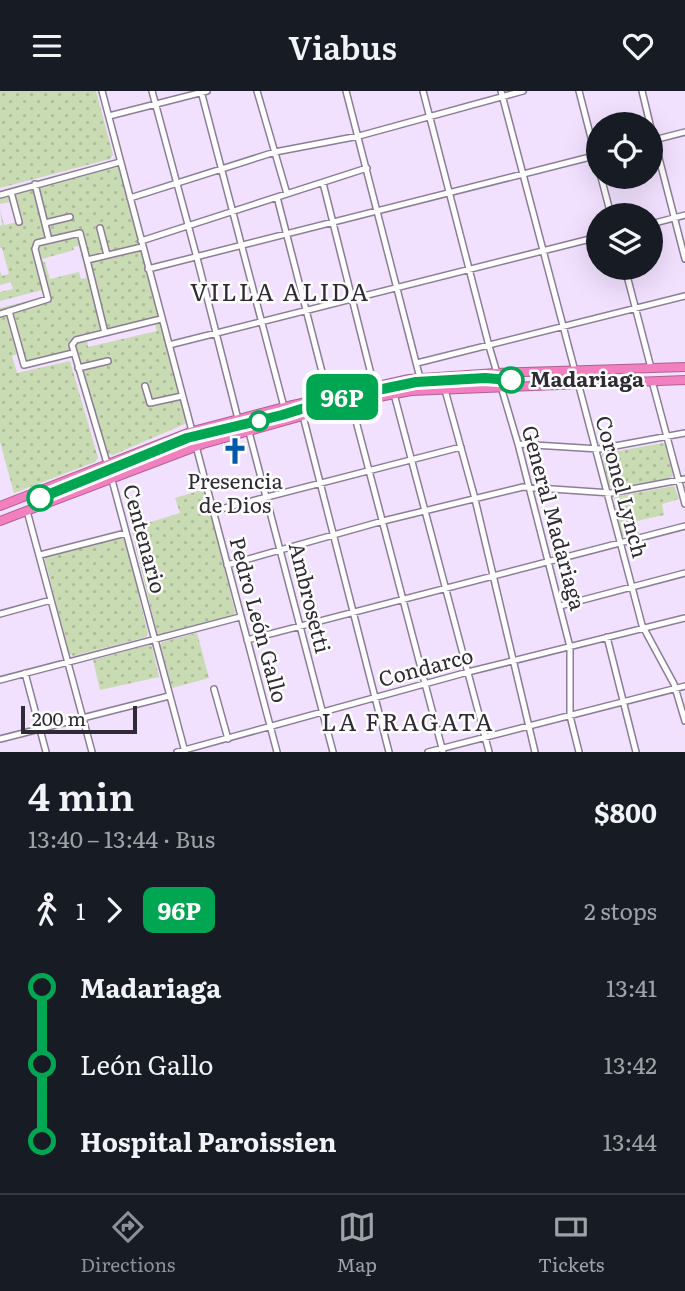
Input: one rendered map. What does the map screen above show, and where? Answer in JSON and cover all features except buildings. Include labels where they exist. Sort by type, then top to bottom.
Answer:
[{"type":"highway","points":[[0,506],[193,431],[374,386],[420,378],[496,373],[685,367]]},
{"type":"highway","points":[[0,521],[197,447],[331,407],[394,394],[685,380]]},
{"type":"street","name":"Pedro León Gallo","points":[[102,91],[277,752]]},
{"type":"street","points":[[152,91],[237,419],[250,432]]},
{"type":"street","points":[[257,91],[287,194]]},
{"type":"street","points":[[346,91],[420,378]]},
{"type":"street","name":"General Madariaga","points":[[422,91],[570,647],[570,716],[579,752]]},
{"type":"street","points":[[130,198],[275,152],[359,137],[502,93],[523,91]]},
{"type":"street","points":[[579,91],[586,116]]},
{"type":"street","points":[[642,91],[647,112]]},
{"type":"street","points":[[109,116],[203,92],[284,407]]},
{"type":"street","name":"Coronel Lynch","points":[[502,93],[643,628],[676,688],[685,721]]},
{"type":"street","points":[[663,138],[685,132]]},
{"type":"street","points":[[148,269],[586,158]]},
{"type":"street","points":[[0,195],[121,162]]},
{"type":"street","points":[[87,260],[367,168]]},
{"type":"street","points":[[663,176],[685,259]]},
{"type":"street","points":[[323,183],[374,386]]},
{"type":"street","points":[[35,184],[49,240]]},
{"type":"street","points":[[11,192],[19,222]]},
{"type":"street","points":[[277,197],[331,407]]},
{"type":"street","points":[[663,221],[685,215]]},
{"type":"street","points":[[45,223],[69,217]]},
{"type":"street","points":[[100,228],[107,255]]},
{"type":"street","points":[[0,314],[48,299],[35,246],[37,243],[80,233],[105,333]]},
{"type":"street","points":[[169,345],[586,240]]},
{"type":"street","points":[[628,280],[651,368]]},
{"type":"street","points":[[417,363],[685,296]]},
{"type":"street","points":[[9,311],[24,365],[74,353],[73,342],[162,319]]},
{"type":"street","name":"Centenario","points":[[74,353],[112,478],[184,751]]},
{"type":"street","points":[[78,368],[108,361]]},
{"type":"street","points":[[652,381],[667,438],[682,480],[685,504]]},
{"type":"street","points":[[145,386],[149,403],[182,396]]},
{"type":"street","points":[[445,390],[494,576],[535,752]]},
{"type":"street","points":[[349,392],[443,750]]},
{"type":"street","points":[[394,394],[489,752]]},
{"type":"street","points":[[303,416],[389,752]]},
{"type":"street","name":"Ambrosetti","points":[[250,432],[333,752]]},
{"type":"street","points":[[518,444],[594,449],[685,433]]},
{"type":"street","points":[[213,511],[461,447]]},
{"type":"street","points":[[227,565],[383,521],[529,487],[607,493],[682,480]]},
{"type":"street","points":[[27,511],[92,752]]},
{"type":"street","points":[[247,640],[685,526]]},
{"type":"street","points":[[40,555],[126,533]]},
{"type":"street","points":[[560,606],[685,573]]},
{"type":"street","points":[[0,614],[51,600]]},
{"type":"street","points":[[0,680],[240,617]]},
{"type":"street","name":"Condarco","points":[[177,752],[468,672],[685,618]]},
{"type":"street","points":[[607,637],[636,752]]},
{"type":"street","points":[[26,673],[46,752]]},
{"type":"street","points":[[428,752],[685,686]]},
{"type":"street","points":[[214,689],[228,739]]},
{"type":"street","points":[[0,739],[169,696]]},
{"type":"green space","points":[[0,91],[96,91],[113,155],[110,159],[0,188]]},
{"type":"green space","points":[[118,164],[187,423],[113,455],[108,454],[75,351],[26,364],[10,308],[0,311],[0,308],[44,297],[42,290],[0,301],[0,292],[13,289],[11,282],[0,285],[0,271],[2,276],[9,274],[0,248],[0,209],[4,225],[18,222],[14,201],[0,204],[0,196]],"holes":[[[79,246],[87,278],[81,279],[79,272],[50,279],[42,259],[74,250],[73,247]],[[155,324],[157,331],[88,347],[87,341]]]},
{"type":"green space","points":[[7,315],[17,354],[12,356],[17,373],[70,361],[98,458],[95,462],[14,493],[0,442],[0,316]]},
{"type":"green space","points":[[663,443],[673,475],[671,478],[609,487],[602,454]]},
{"type":"green space","points":[[674,486],[679,499],[662,504],[664,515],[636,521],[639,534],[622,536],[614,497]]},
{"type":"green space","points":[[205,489],[235,612],[233,616],[159,634],[131,528],[180,513],[175,498]]},
{"type":"green space","points":[[125,539],[148,634],[146,637],[73,656],[69,653],[44,556]]},
{"type":"green space","points":[[197,633],[209,678],[172,688],[160,645],[162,642]]},
{"type":"green space","points":[[149,645],[152,647],[159,677],[100,690],[93,660]]},
{"type":"bus line","name":"96P","points":[[40,498],[187,438],[203,436],[330,400],[416,382],[485,378],[511,380]]},
{"type":"place","name":"Madariaga","points":[[511,380]]},
{"type":"place","name":"Presencia de Dios","points":[[235,451]]},
{"type":"district","name":"VILLA ALIDA","points":[[280,293]]},
{"type":"district","name":"LA FRAGATA","points":[[408,723]]}]
